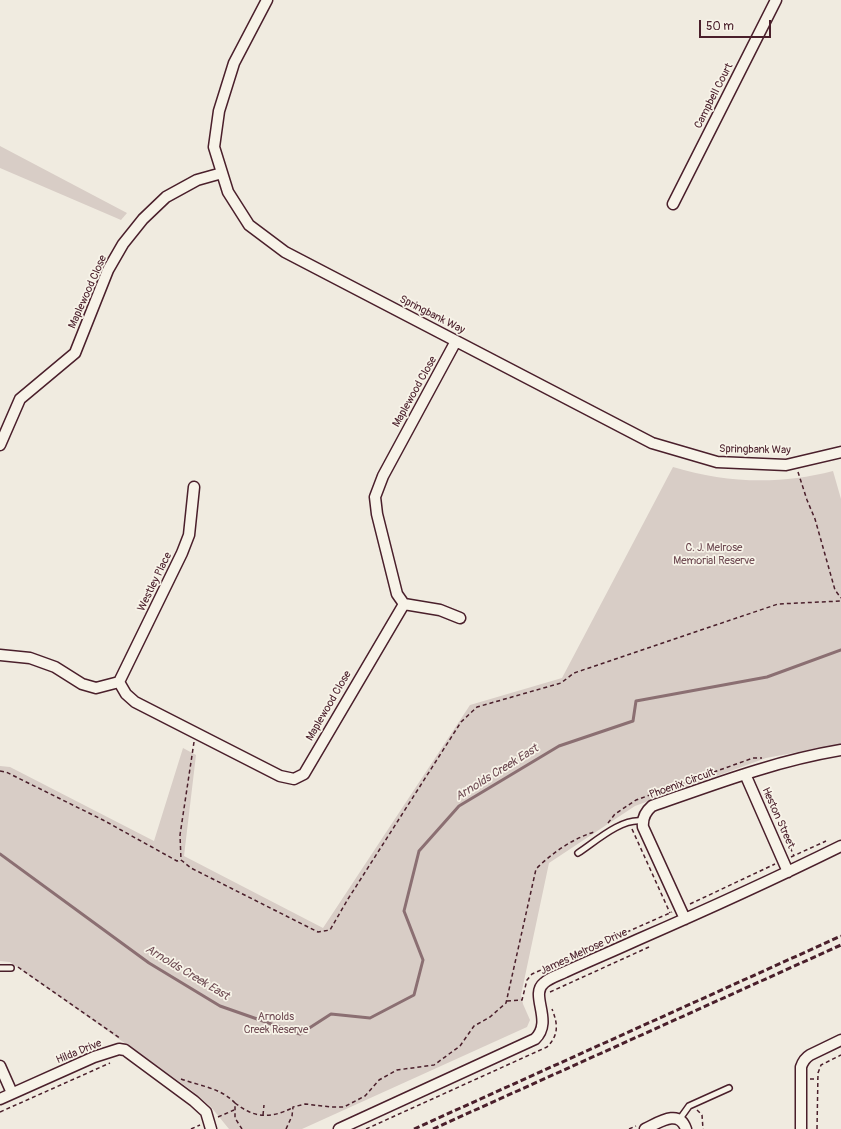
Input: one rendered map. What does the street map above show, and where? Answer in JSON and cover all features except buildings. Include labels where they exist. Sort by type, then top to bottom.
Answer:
[{"type":"street","name":"Springbank Way","points":[[267,0],[234,63],[219,111],[214,148],[228,192],[249,225],[285,252],[652,443],[716,462],[786,465],[841,452]]},
{"type":"street","name":"Campbell Court","points":[[673,204],[776,0]]},
{"type":"street","name":"Maplewood Close","points":[[0,445],[20,399],[75,353],[108,270],[123,244],[143,219],[166,197],[197,180],[222,173]]},
{"type":"street","name":"Maplewood Close","points":[[119,682],[126,694],[135,702],[280,776],[294,779],[304,774],[404,604],[397,594],[377,514],[376,497],[383,476],[456,341]]},
{"type":"street","name":"Westley Place","points":[[119,682],[182,554],[188,535],[194,486]]},
{"type":"street","points":[[404,604],[440,610],[460,618]]},
{"type":"street","points":[[0,656],[30,658],[55,667],[82,684],[96,688],[119,682]]},
{"type":"street","name":"Phoenix Circuit","points":[[642,821],[645,812],[652,806],[756,770],[795,759],[841,750]]},
{"type":"street","name":"Heston Street","points":[[745,774],[788,872]]},
{"type":"street","points":[[642,821],[685,919]]},
{"type":"street","name":"James Melrose Drive","points":[[339,1129],[536,1039],[540,1034],[543,1022],[539,997],[540,989],[543,983],[788,872],[841,846]]},
{"type":"street","points":[[801,1129],[801,1067],[803,1062],[805,1058],[810,1055],[841,1040]]},
{"type":"street","name":"Hilda Drive","points":[[0,1099],[94,1056],[119,1049],[125,1050],[194,1100],[206,1112],[211,1129]]},
{"type":"street","points":[[0,1066],[12,1093]]},
{"type":"street","points":[[645,1129],[674,1118],[680,1120],[686,1129]]},
{"type":"lane","points":[[578,853],[618,826],[634,820],[642,821]]},
{"type":"lane","points":[[0,968],[10,968]]},
{"type":"lane","points":[[680,1120],[691,1106],[729,1088]]},
{"type":"path","points":[[0,771],[6,772],[103,820],[176,861],[181,860],[191,868],[318,932],[330,930],[461,722],[477,707],[561,683],[574,673],[778,604],[841,599],[835,590],[816,519],[806,500],[799,478]]},
{"type":"path","points":[[181,860],[180,835],[196,733]]},
{"type":"path","points":[[606,825],[615,814],[636,800],[750,759],[766,758]]},
{"type":"path","points":[[750,759],[756,770]]},
{"type":"path","points":[[764,791],[793,856],[799,866]]},
{"type":"path","points":[[628,822],[670,913]]},
{"type":"path","points":[[235,1103],[256,1115],[272,1116],[293,1107],[305,1104],[344,1107],[365,1096],[379,1080],[397,1070],[434,1065],[460,1046],[474,1026],[490,1017],[507,1001],[536,869],[551,855],[568,844],[587,834],[595,832]]},
{"type":"path","points":[[507,1001],[522,1000],[527,980],[532,974],[827,841]]},
{"type":"path","points":[[817,1129],[819,1067],[821,1064],[841,1056]]},
{"type":"path","points":[[0,1112],[115,1060]]},
{"type":"path","points":[[263,1115],[264,1105]]},
{"type":"path","points":[[691,1106],[702,1115],[703,1129]]},
{"type":"path","points":[[286,1129],[292,1116],[293,1107]]},
{"type":"green space","points":[[0,146],[127,213],[121,220],[0,168]]},
{"type":"green space","name":"Arnolds Creek Reserve","points":[[673,467],[712,476],[753,480],[793,479],[833,471],[841,499],[841,744],[766,758],[635,806],[549,863],[521,995],[530,1020],[527,1027],[302,1129],[229,1129],[211,1107],[191,1090],[10,962],[0,961],[0,766],[10,767],[154,841],[183,748],[196,755],[184,856],[323,928],[470,705],[562,678]]},
{"type":"waterway","name":"Arnolds Creek East","points":[[0,854],[149,963],[220,1006],[300,1034],[331,1014],[370,1018],[414,995],[423,960],[404,911],[419,851],[459,806],[559,746],[633,721],[636,701],[767,677],[841,650]]},
{"type":"railway","points":[[414,1129],[841,936]]},
{"type":"railway","points":[[433,1129],[841,945]]},
{"type":"park label","name":"C. J. Melrose Memorial Reserve","points":[[714,554]]}]
